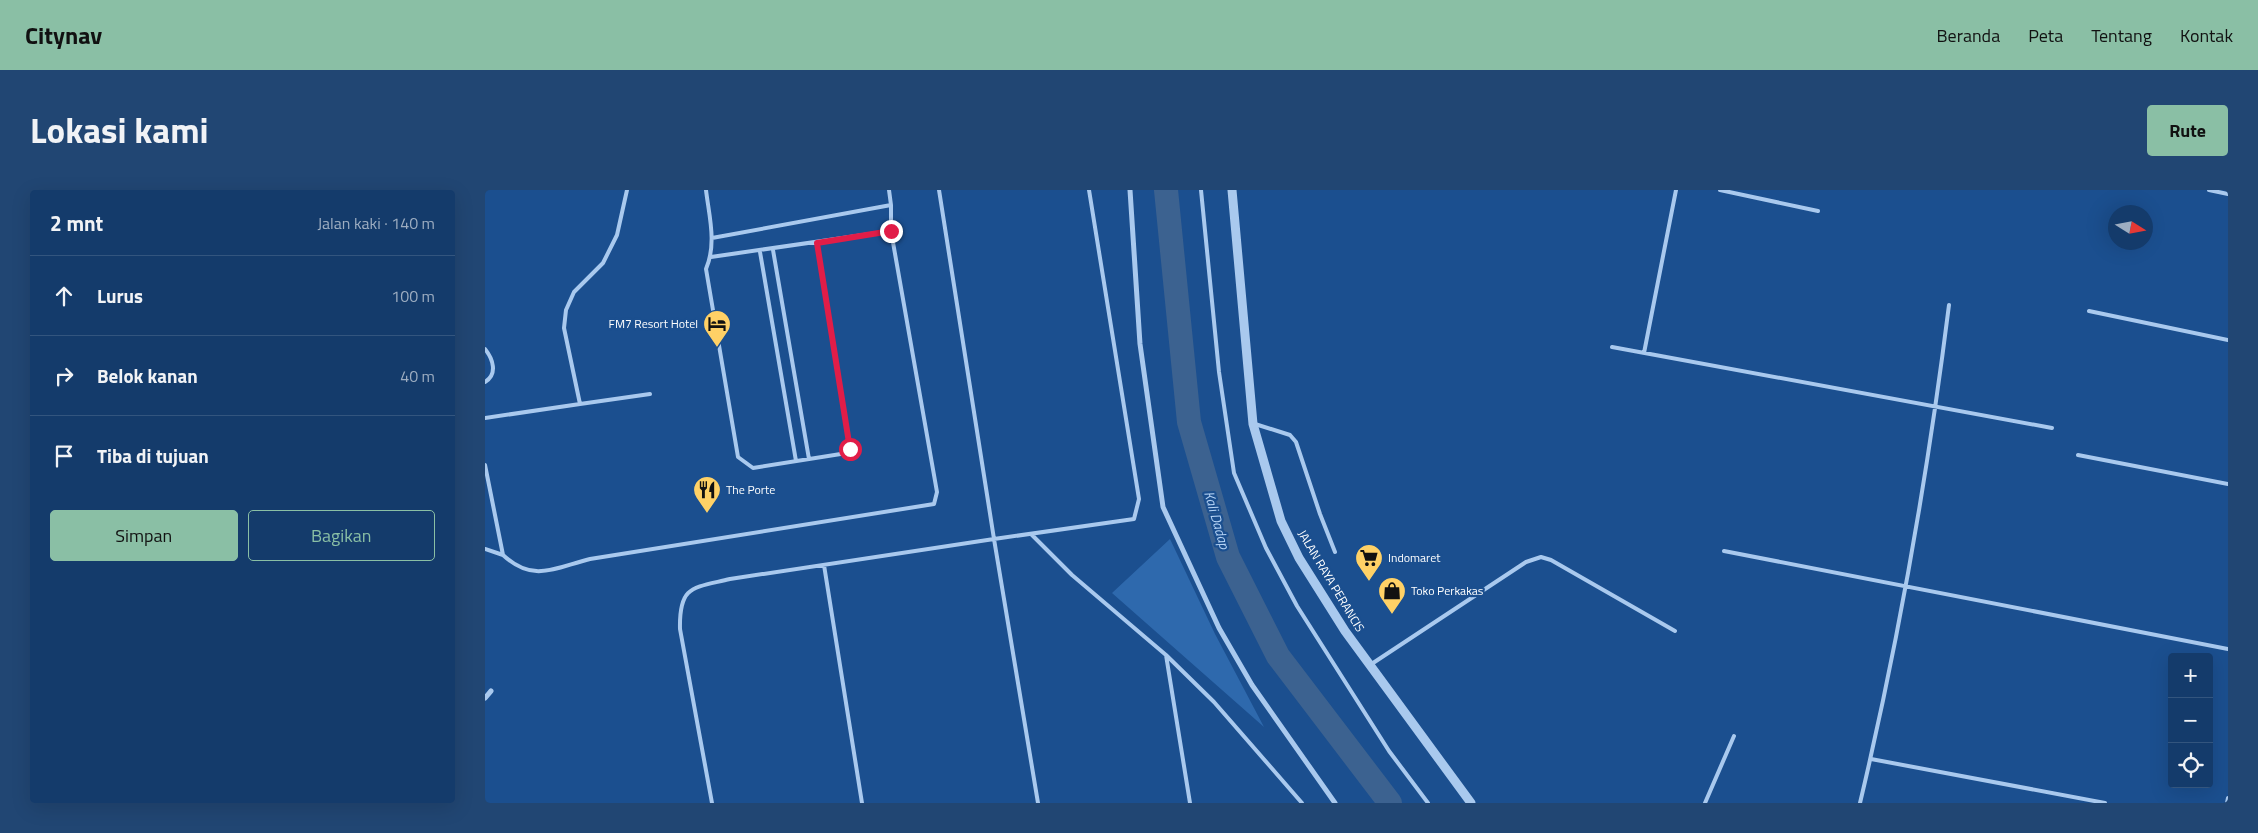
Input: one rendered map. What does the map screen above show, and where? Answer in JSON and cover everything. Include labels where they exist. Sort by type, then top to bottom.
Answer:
[{"type":"street","points":[[1130,190],[1140,344],[1163,507],[1219,628],[1252,685],[1335,803]]},
{"type":"street","name":"JALAN RAYA PERANCIS","points":[[1232,190],[1253,424],[1281,521],[1299,558],[1369,666],[1471,803]]},
{"type":"street","points":[[485,698],[491,691]]},
{"type":"lane","points":[[580,404],[564,328],[566,310],[574,292],[603,263],[617,234],[627,190]]},
{"type":"lane","points":[[706,190],[712,238],[711,257],[706,269],[738,456],[753,468],[847,453],[850,449],[817,243]]},
{"type":"lane","points":[[485,549],[503,555],[514,565],[535,573],[589,559],[934,504],[937,492],[891,231],[889,190]]},
{"type":"lane","points":[[939,190],[1038,803]]},
{"type":"lane","points":[[711,803],[680,629],[680,614],[684,597],[692,588],[730,579],[1134,519],[1139,499],[1089,190]]},
{"type":"lane","points":[[1201,190],[1219,372],[1234,474],[1265,548],[1297,606],[1389,751],[1428,803]]},
{"type":"lane","points":[[1644,353],[1676,190]]},
{"type":"lane","points":[[1720,190],[1817,211]]},
{"type":"lane","points":[[2209,190],[2228,194]]},
{"type":"lane","points":[[712,238],[891,206]]},
{"type":"lane","points":[[711,257],[760,252],[891,231]]},
{"type":"lane","points":[[773,250],[809,459]]},
{"type":"lane","points":[[760,252],[796,461]]},
{"type":"lane","points":[[1861,803],[1906,585],[1936,406],[1949,305]]},
{"type":"lane","points":[[2089,311],[2228,340]]},
{"type":"lane","points":[[1611,347],[2052,428]]},
{"type":"lane","points":[[485,350],[492,358],[493,369],[485,382]]},
{"type":"lane","points":[[485,418],[650,394]]},
{"type":"lane","points":[[1253,424],[1290,435],[1296,442],[1335,552]]},
{"type":"lane","points":[[2078,455],[2228,484]]},
{"type":"lane","points":[[485,468],[503,555]]},
{"type":"lane","points":[[1031,534],[1072,575],[1166,655],[1214,702],[1302,803]]},
{"type":"lane","points":[[1724,551],[2228,649]]},
{"type":"lane","points":[[1369,666],[1526,562],[1541,557],[1551,560],[1675,630]]},
{"type":"lane","points":[[824,565],[862,803]]},
{"type":"lane","points":[[1166,655],[1190,803]]},
{"type":"lane","points":[[1705,803],[1734,736]]},
{"type":"lane","points":[[1871,758],[2105,803]]},
{"type":"lane","points":[[2227,803],[2228,798]]},
{"type":"shaded area","points":[[1170,539],[1215,634],[1264,727],[1112,593]]},
{"type":"waterway","name":"Kali Dadap","points":[[1166,190],[1189,422],[1228,557],[1278,656],[1390,803]]},
{"type":"place","name":"FM7 Resort Hotel","points":[[717,348]]},
{"type":"place","name":"The Porte","points":[[707,514]]},
{"type":"place","name":"Indomaret","points":[[1369,582]]},
{"type":"place","name":"Toko Perkakas","points":[[1392,615]]},
{"type":"route","points":[[850,449],[817,243],[891,231]]}]
